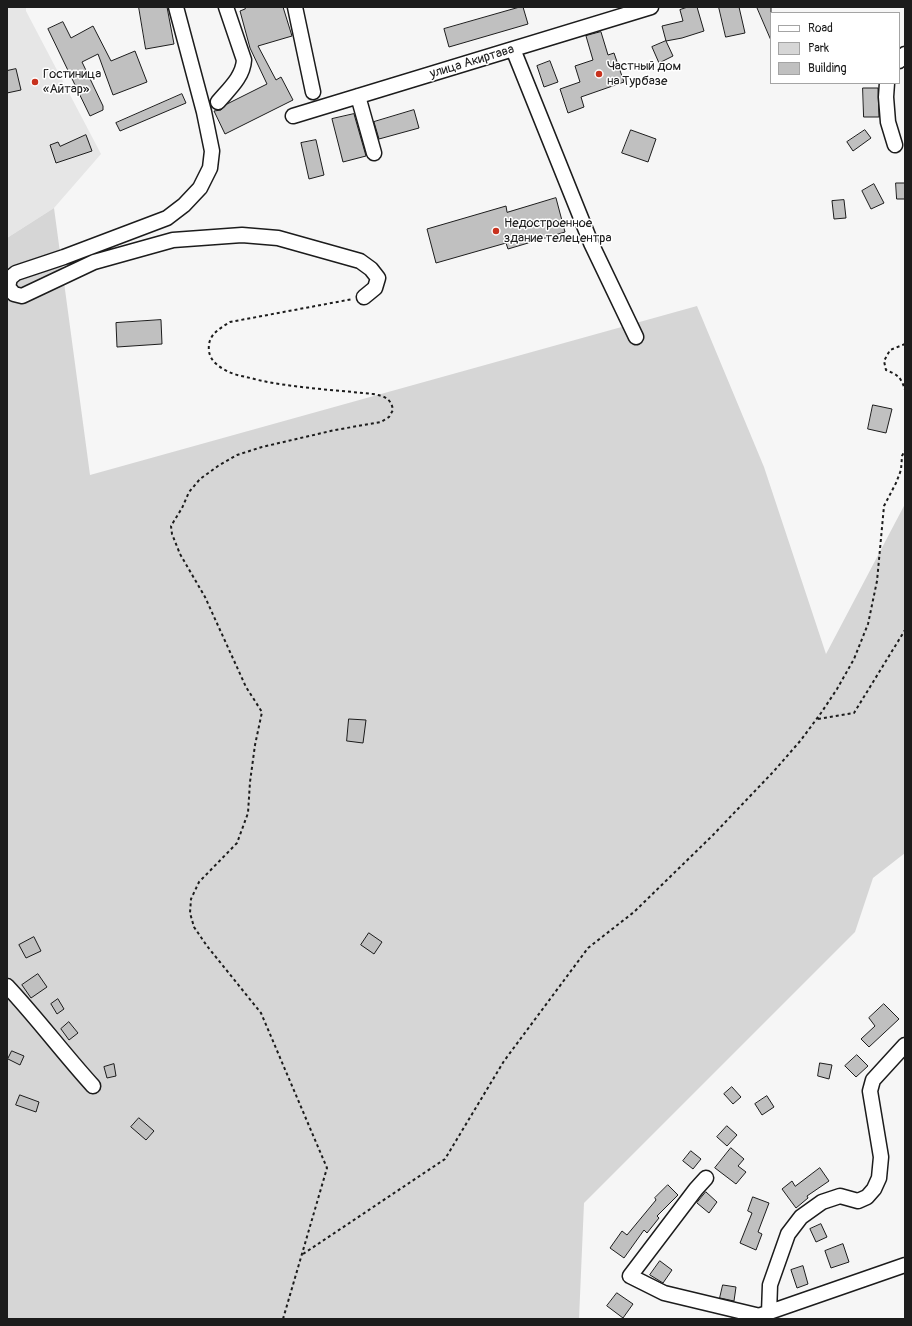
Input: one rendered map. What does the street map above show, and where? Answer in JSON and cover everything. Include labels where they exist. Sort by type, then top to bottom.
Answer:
[{"type":"street","points":[[176,7],[204,112],[212,151],[210,168],[200,188],[184,205],[167,218],[64,257],[16,273],[10,278],[8,288],[14,294],[22,296],[94,262],[173,240],[242,235],[278,238],[360,261],[371,269],[378,278],[375,288],[364,297]]},
{"type":"street","points":[[218,102],[238,78],[243,68],[244,60],[226,7]]},
{"type":"street","points":[[295,7],[313,92]]},
{"type":"street","name":"улица Акиртава","points":[[294,116],[651,7]]},
{"type":"street","points":[[513,49],[590,243],[636,337]]},
{"type":"street","points":[[887,84],[886,97],[888,122],[895,145]]},
{"type":"street","points":[[358,96],[374,153]]},
{"type":"street","points":[[7,986],[31,1011],[68,1058],[93,1086]]},
{"type":"street","points":[[762,1316],[770,1285],[788,1234],[801,1217],[822,1202],[840,1196],[858,1201],[867,1197],[874,1189],[879,1178],[881,1157],[870,1091],[873,1080],[905,1045]]},
{"type":"street","points":[[706,1178],[630,1276],[664,1293],[762,1316],[905,1265]]},
{"type":"path","points":[[283,1319],[327,1168],[261,1013],[207,946],[194,927],[190,913],[191,899],[199,882],[237,843],[248,813],[254,752],[262,712],[246,686],[205,597],[180,554],[172,534],[172,526],[189,492],[200,479],[237,455],[262,447],[335,430],[381,422],[389,417],[393,410],[390,402],[384,396],[274,383],[242,376],[228,372],[214,362],[209,356],[208,347],[210,338],[215,332],[230,322],[364,297]]},
{"type":"path","points":[[905,344],[890,350],[884,361],[886,370],[897,375],[902,381],[905,390]]},
{"type":"path","points":[[302,1255],[445,1160],[504,1061],[588,948],[634,912],[713,835],[801,740],[817,719],[837,689],[854,659],[868,624],[877,581],[884,506],[901,470],[902,456],[905,450]]},
{"type":"path","points":[[817,719],[854,713],[905,630]]},
{"type":"shaded area","name":"Гостиница «Айтар»","points":[[7,7],[26,7],[26,11],[101,154],[54,208],[7,238]]},
{"type":"green space","points":[[54,208],[90,475],[697,306],[764,467],[826,654],[905,504],[905,853],[873,878],[855,932],[584,1203],[579,1319],[7,1319],[7,238]]},
{"type":"building","points":[[139,7],[167,7],[174,44],[146,49]]},
{"type":"building","points":[[245,7],[283,7],[292,36],[258,46],[276,80],[281,77],[293,100],[225,134],[214,111],[221,110],[227,104],[267,84],[250,48],[240,11],[245,9]]},
{"type":"building","points":[[523,7],[528,24],[449,47],[444,29]]},
{"type":"building","points":[[688,7],[697,7],[704,31],[666,41],[662,26],[683,21],[680,10]]},
{"type":"building","points":[[719,7],[739,7],[745,33],[726,37]]},
{"type":"building","points":[[757,7],[771,7],[770,38]]},
{"type":"building","points":[[63,22],[71,38],[93,26],[111,61],[135,51],[147,82],[113,95],[98,54],[82,62],[103,106],[103,110],[90,116],[48,29]]},
{"type":"building","points":[[601,32],[608,55],[614,53],[624,82],[581,97],[584,107],[568,113],[560,89],[580,82],[575,66],[593,60],[586,36]]},
{"type":"building","points":[[666,41],[673,56],[659,63],[652,47]]},
{"type":"building","points":[[550,61],[558,82],[544,87],[537,66]]},
{"type":"building","points":[[16,69],[21,90],[7,93],[7,71]]},
{"type":"building","points":[[863,88],[878,88],[879,117],[864,117]]},
{"type":"building","points":[[182,94],[186,103],[120,131],[116,123]]},
{"type":"building","points":[[414,110],[419,128],[379,139],[374,122]]},
{"type":"building","points":[[354,114],[366,156],[343,162],[332,119]]},
{"type":"building","points":[[631,130],[656,139],[648,162],[622,153]]},
{"type":"building","points":[[865,130],[871,138],[853,151],[847,142]]},
{"type":"building","points":[[86,135],[92,151],[56,163],[50,145],[58,142],[60,146]]},
{"type":"building","points":[[316,140],[324,175],[309,179],[301,143]]},
{"type":"building","points":[[896,183],[905,183],[905,199],[897,199]]},
{"type":"building","points":[[874,184],[884,203],[871,209],[862,191]]},
{"type":"building","name":"Недостроенное здание телецентра","points":[[556,198],[565,232],[508,249],[506,243],[436,263],[427,229],[506,206],[507,212]]},
{"type":"building","points":[[844,200],[846,218],[834,219],[832,201]]},
{"type":"building","points":[[161,320],[162,344],[117,347],[116,323]]},
{"type":"building","points":[[873,405],[892,409],[886,433],[868,429]]},
{"type":"building","points":[[349,719],[366,720],[363,743],[347,741]]},
{"type":"building","points":[[369,933],[382,942],[374,954],[361,945]]},
{"type":"building","points":[[34,937],[41,951],[26,958],[19,945]]},
{"type":"building","points":[[38,974],[47,987],[31,998],[22,985]]},
{"type":"building","points":[[58,999],[64,1009],[57,1014],[51,1004]]},
{"type":"building","points":[[884,1004],[899,1019],[869,1047],[861,1039],[875,1026],[869,1018]]},
{"type":"building","points":[[69,1022],[78,1033],[69,1040],[61,1029]]},
{"type":"building","points":[[12,1051],[24,1056],[20,1065],[8,1059]]},
{"type":"building","points":[[857,1055],[868,1066],[856,1077],[845,1066]]},
{"type":"building","points":[[820,1063],[832,1065],[829,1079],[818,1076]]},
{"type":"building","points":[[114,1064],[116,1076],[107,1078],[104,1067]]},
{"type":"building","points":[[732,1087],[741,1097],[733,1104],[724,1094]]},
{"type":"building","points":[[20,1095],[39,1102],[36,1112],[16,1105]]},
{"type":"building","points":[[767,1096],[774,1107],[762,1115],[755,1104]]},
{"type":"building","points":[[139,1118],[154,1131],[146,1140],[131,1127]]},
{"type":"building","points":[[727,1126],[737,1135],[727,1146],[717,1137]]},
{"type":"building","points":[[731,1148],[744,1159],[738,1166],[746,1172],[736,1184],[715,1168]]},
{"type":"building","points":[[691,1151],[701,1159],[693,1169],[683,1161]]},
{"type":"building","points":[[820,1168],[829,1181],[807,1196],[808,1198],[796,1208],[782,1189],[792,1181],[795,1186]]},
{"type":"building","points":[[668,1185],[678,1195],[657,1216],[659,1218],[647,1233],[644,1230],[624,1258],[610,1248],[622,1231],[627,1235],[656,1200],[655,1198]]},
{"type":"building","points":[[706,1192],[717,1202],[709,1213],[697,1203]]},
{"type":"building","points":[[753,1197],[769,1203],[758,1232],[762,1234],[756,1250],[740,1243],[752,1213],[748,1211]]},
{"type":"building","points":[[821,1224],[827,1237],[816,1242],[810,1229]]},
{"type":"building","points":[[843,1244],[849,1262],[831,1268],[825,1251]]},
{"type":"building","points":[[660,1261],[672,1270],[663,1283],[650,1275]]},
{"type":"building","points":[[803,1266],[808,1284],[797,1288],[791,1270]]},
{"type":"building","points":[[723,1285],[736,1287],[734,1301],[720,1298]]},
{"type":"building","points":[[617,1293],[633,1304],[623,1318],[607,1306]]},
{"type":"place","name":"Частный дом на Турбазе","points":[[599,74]]},
{"type":"place","name":"Гостиница «Айтар»","points":[[35,82]]},
{"type":"place","name":"Недостроенное здание телецентра","points":[[496,231]]}]
